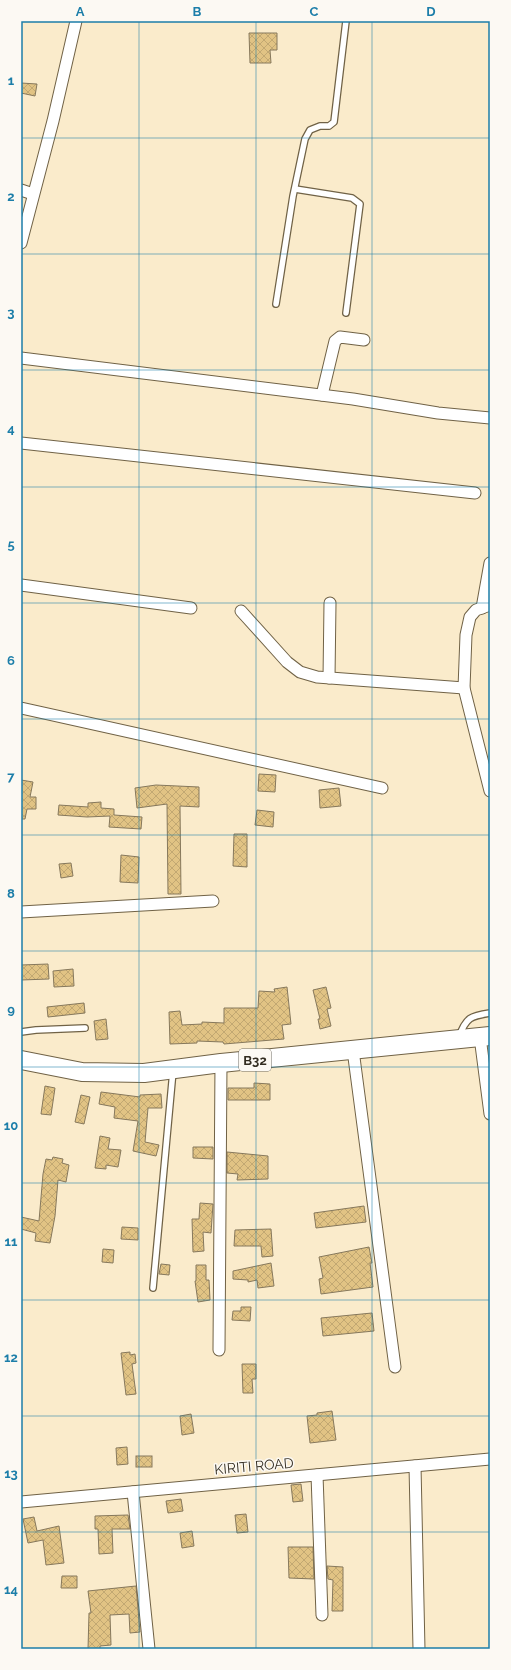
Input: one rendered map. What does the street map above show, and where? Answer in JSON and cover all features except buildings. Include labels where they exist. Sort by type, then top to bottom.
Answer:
[{"type":"highway","name":"B32","points":[[21,1060],[82,1072],[144,1073],[220,1063],[485,1036]]},
{"type":"street","points":[[21,242],[53,121],[76,21]]},
{"type":"street","points":[[21,190],[33,194]]},
{"type":"street","points":[[322,396],[335,341],[340,337],[364,340]]},
{"type":"street","points":[[21,358],[322,396],[438,413],[490,418]]},
{"type":"street","points":[[21,443],[475,493]]},
{"type":"street","points":[[490,563],[486,606],[476,610],[470,617],[466,635],[464,688],[486,759],[490,791]]},
{"type":"street","points":[[21,585],[191,608]]},
{"type":"street","points":[[329,678],[330,603]]},
{"type":"street","points":[[241,612],[287,662],[300,672],[316,677],[464,688]]},
{"type":"street","points":[[21,708],[382,788]]},
{"type":"street","points":[[21,912],[213,901]]},
{"type":"street","points":[[485,1036],[490,1114]]},
{"type":"street","points":[[353,1050],[395,1367]]},
{"type":"street","points":[[219,1350],[220,1063]]},
{"type":"street","name":"KIRITI ROAD","points":[[21,1502],[490,1459]]},
{"type":"street","points":[[415,1466],[419,1649]]},
{"type":"street","points":[[317,1475],[322,1615]]},
{"type":"street","points":[[133,1492],[149,1649]]},
{"type":"lane","points":[[276,304],[305,139],[310,130],[320,126],[329,126],[334,122],[346,21]]},
{"type":"lane","points":[[295,189],[352,198],[360,204],[346,313]]},
{"type":"lane","points":[[459,1039],[462,1028],[473,1016],[490,1013]]},
{"type":"lane","points":[[21,1032],[85,1028]]},
{"type":"lane","points":[[153,1288],[173,1070]]}]
